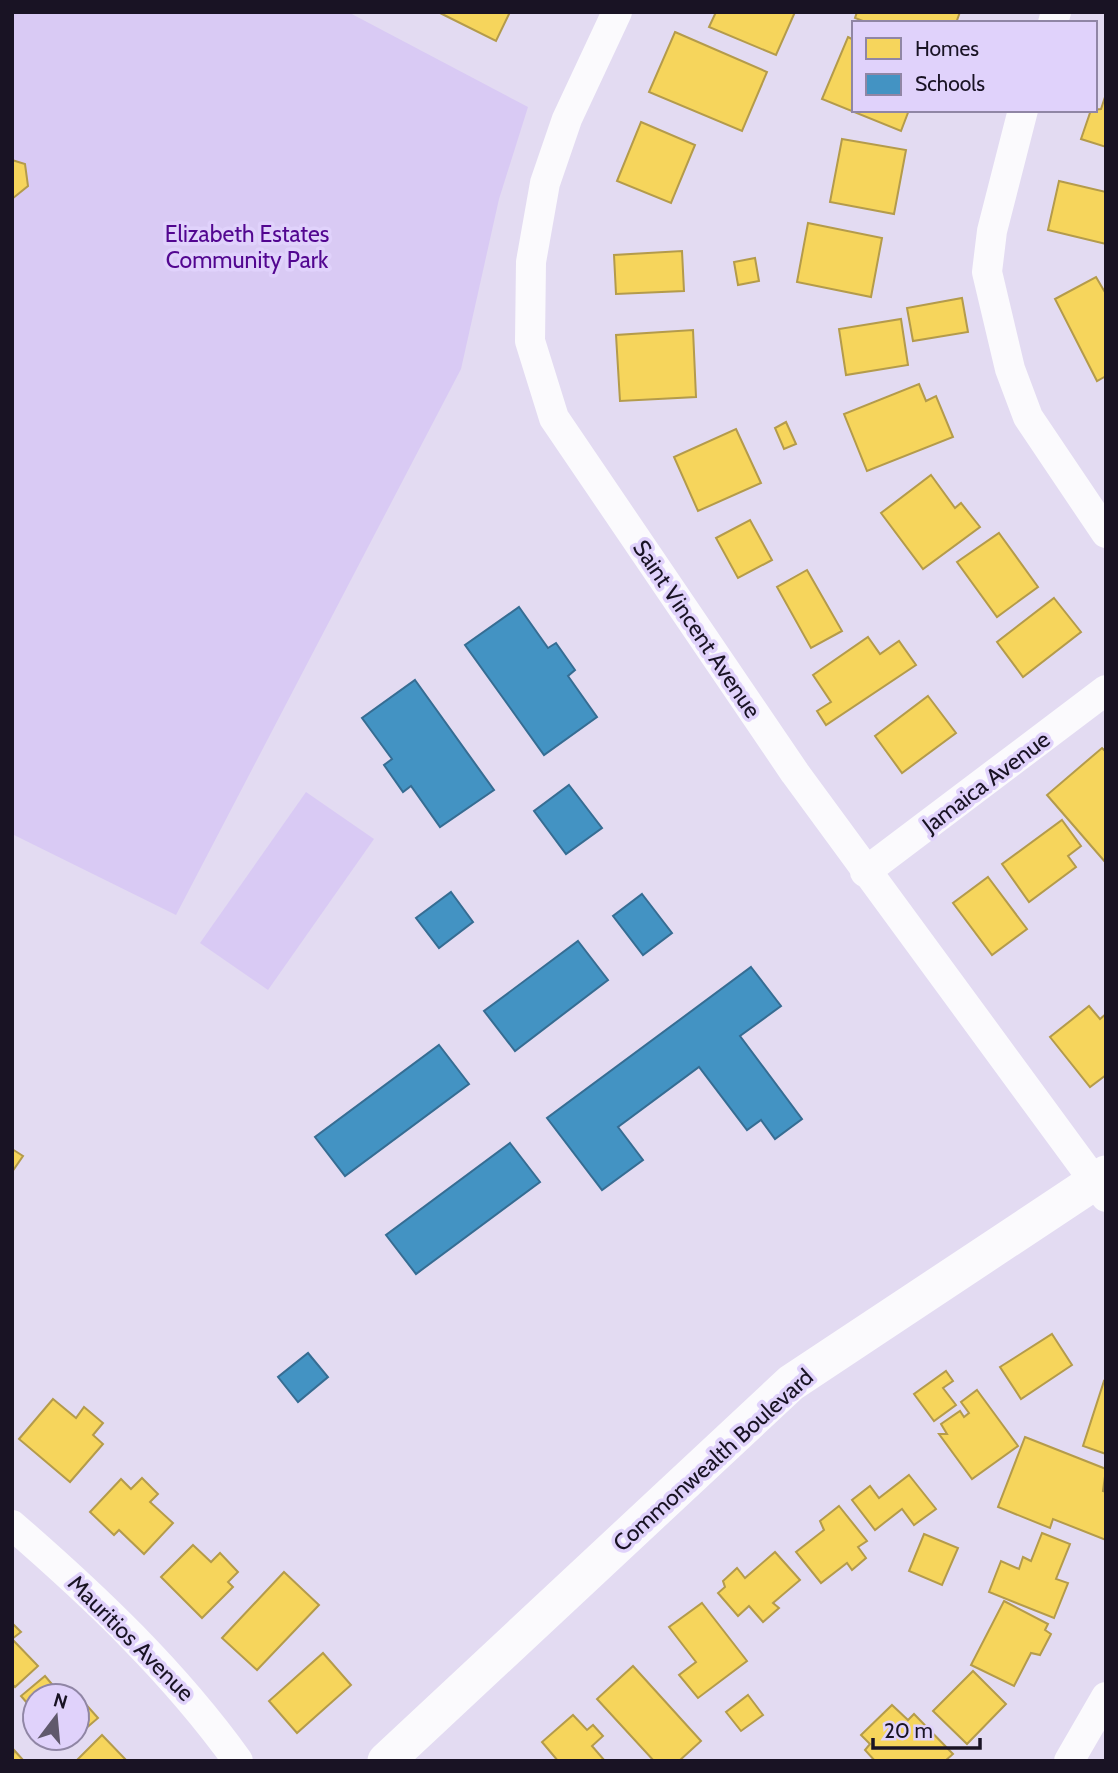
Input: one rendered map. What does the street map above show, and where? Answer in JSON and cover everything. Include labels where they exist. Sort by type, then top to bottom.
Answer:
[{"type":"street","name":"Saint Vincent Avenue","points":[[617,12],[567,119],[545,183],[531,262],[530,341],[554,418],[794,774],[1102,1184]]},
{"type":"street","points":[[1022,112],[992,231],[987,272],[1010,369],[1028,417],[1106,533]]},
{"type":"street","name":"Jamaica Avenue","points":[[865,872],[1106,690]]},
{"type":"street","name":"Commonwealth Boulevard","points":[[386,1761],[792,1383],[1102,1184]]},
{"type":"street","name":"Mauritios Avenue","points":[[12,1525],[85,1588],[121,1625],[201,1710],[238,1761]]},
{"type":"street","points":[[1069,1761],[1106,1697]]},
{"type":"green space","name":"Elizabeth Estates Community Park","points":[[12,12],[348,12],[528,107],[499,199],[461,369],[176,915],[12,834]]},
{"type":"green space","points":[[306,792],[374,839],[268,990],[200,943]]},
{"type":"building: Homes","points":[[438,12],[510,12],[496,41]]},
{"type":"building: Homes","points":[[716,12],[795,12],[776,55],[709,27]]},
{"type":"building: Homes","points":[[857,12],[960,12],[957,21],[863,21],[855,18]]},
{"type":"building: Homes","points":[[675,32],[767,72],[742,131],[649,92]]},
{"type":"building: Homes","points":[[848,37],[852,39],[852,111],[822,99]]},
{"type":"building: Homes","points":[[1106,94],[1106,147],[1081,139],[1090,112],[1101,109]]},
{"type":"building: Homes","points":[[854,112],[908,112],[901,131]]},
{"type":"building: Homes","points":[[641,122],[695,145],[671,203],[617,181]]},
{"type":"building: Homes","points":[[842,139],[906,150],[894,214],[830,202]]},
{"type":"building: Homes","points":[[12,160],[25,164],[28,186],[12,199]]},
{"type":"building: Homes","points":[[1059,181],[1106,192],[1106,244],[1048,230]]},
{"type":"building: Homes","points":[[808,223],[882,238],[871,297],[797,282]]},
{"type":"building: Homes","points":[[682,251],[684,291],[616,294],[614,255]]},
{"type":"building: Homes","points":[[755,258],[759,281],[738,285],[734,262]]},
{"type":"building: Homes","points":[[1096,277],[1106,294],[1106,376],[1097,381],[1055,299]]},
{"type":"building: Homes","points":[[962,298],[968,332],[913,341],[907,308]]},
{"type":"building: Homes","points":[[901,319],[908,365],[846,375],[839,329]]},
{"type":"building: Homes","points":[[693,330],[696,397],[620,401],[616,335]]},
{"type":"building: Homes","points":[[919,384],[926,401],[936,396],[953,437],[867,471],[844,414]]},
{"type":"building: Homes","points":[[786,422],[796,444],[784,449],[775,428]]},
{"type":"building: Homes","points":[[736,429],[761,483],[698,511],[674,457]]},
{"type":"building: Homes","points":[[931,475],[955,508],[961,503],[980,527],[923,569],[881,513]]},
{"type":"building: Homes","points":[[750,520],[772,560],[738,578],[716,538]]},
{"type":"building: Homes","points":[[999,533],[1038,587],[997,617],[957,562]]},
{"type":"building: Homes","points":[[807,570],[842,631],[811,648],[777,587]]},
{"type":"building: Homes","points":[[1054,598],[1081,632],[1023,677],[997,642]]},
{"type":"building: Homes","points":[[868,637],[880,654],[899,641],[916,665],[826,725],[817,711],[831,702],[813,675]]},
{"type":"building: Homes","points":[[928,696],[956,733],[902,773],[875,736]]},
{"type":"building: Homes","points":[[1102,748],[1106,752],[1106,863],[1047,795]]},
{"type":"building: Homes","points":[[1062,820],[1081,846],[1068,856],[1076,867],[1029,902],[1002,864]]},
{"type":"building: Homes","points":[[988,877],[1027,929],[992,955],[953,903]]},
{"type":"building: Homes","points":[[1089,1006],[1100,1019],[1106,1014],[1106,1075],[1090,1087],[1050,1037]]},
{"type":"building: Homes","points":[[12,1149],[23,1156],[12,1172]]},
{"type":"building: Homes","points":[[1052,1334],[1072,1365],[1021,1399],[1000,1367]]},
{"type":"building: Homes","points":[[946,1371],[953,1381],[943,1388],[956,1405],[934,1421],[914,1394]]},
{"type":"building: Homes","points":[[1104,1381],[1106,1382],[1106,1454],[1083,1446]]},
{"type":"building: Homes","points":[[977,1390],[1018,1446],[972,1479],[939,1434],[947,1434],[941,1424],[960,1411],[964,1417],[969,1413],[961,1402]]},
{"type":"building: Homes","points":[[53,1399],[76,1418],[84,1407],[103,1423],[93,1435],[103,1444],[70,1482],[19,1439]]},
{"type":"building: Homes","points":[[1025,1437],[1106,1469],[1103,1491],[1106,1492],[1106,1540],[1053,1519],[1050,1528],[998,1507]]},
{"type":"building: Homes","points":[[909,1475],[936,1509],[914,1525],[902,1509],[875,1530],[852,1500],[870,1486],[879,1498]]},
{"type":"building: Homes","points":[[142,1478],[158,1494],[150,1502],[173,1523],[144,1554],[119,1530],[114,1535],[90,1512],[121,1479],[131,1489]]},
{"type":"building: Homes","points":[[839,1506],[867,1541],[858,1547],[866,1558],[852,1570],[847,1563],[821,1583],[796,1552],[824,1530],[820,1521]]},
{"type":"building: Homes","points":[[1042,1533],[1070,1544],[1056,1579],[1068,1583],[1054,1618],[989,1592],[1001,1561],[1019,1569],[1023,1557],[1031,1561]]},
{"type":"building: Homes","points":[[924,1534],[958,1548],[942,1585],[909,1571]]},
{"type":"building: Homes","points":[[193,1545],[211,1562],[220,1553],[238,1572],[228,1582],[233,1587],[202,1618],[161,1577]]},
{"type":"building: Homes","points":[[775,1552],[800,1580],[773,1603],[779,1608],[763,1622],[749,1606],[738,1616],[718,1593],[725,1587],[723,1581],[737,1568],[745,1578]]},
{"type":"building: Homes","points":[[284,1572],[319,1605],[257,1670],[222,1638]]},
{"type":"building: Homes","points":[[1004,1601],[1048,1624],[1045,1630],[1051,1634],[1040,1655],[1031,1653],[1014,1686],[971,1665]]},
{"type":"building: Homes","points":[[702,1603],[747,1661],[698,1698],[679,1675],[696,1662],[669,1627]]},
{"type":"building: Homes","points":[[12,1623],[21,1632],[12,1639]]},
{"type":"building: Homes","points":[[12,1639],[38,1666],[15,1687],[12,1684]]},
{"type":"building: Homes","points":[[323,1653],[351,1685],[297,1733],[269,1701]]},
{"type":"building: Homes","points":[[633,1666],[701,1741],[679,1761],[654,1761],[597,1699]]},
{"type":"building: Homes","points":[[973,1671],[1006,1704],[967,1744],[933,1711]]},
{"type":"building: Homes","points":[[45,1676],[50,1682],[38,1682]]},
{"type":"building: Homes","points":[[748,1695],[763,1715],[741,1731],[726,1712]]},
{"type":"building: Homes","points":[[892,1705],[908,1720],[914,1714],[953,1754],[945,1761],[875,1761],[865,1750],[870,1744],[861,1735]]},
{"type":"building: Homes","points":[[91,1710],[98,1718],[91,1724]]},
{"type":"building: Homes","points":[[573,1715],[587,1730],[593,1725],[603,1736],[592,1746],[605,1761],[558,1761],[542,1742]]},
{"type":"building: Homes","points":[[102,1735],[127,1761],[76,1761],[85,1752],[91,1752],[91,1746]]},
{"type":"building: Homes","points":[[14,1750],[24,1761],[12,1761]]},
{"type":"building: Schools","points":[[519,607],[548,648],[556,643],[575,670],[568,676],[597,717],[544,755],[465,645]]},
{"type":"building: Schools","points":[[415,680],[494,790],[440,827],[411,786],[403,792],[384,765],[392,759],[362,718]]},
{"type":"building: Schools","points":[[569,785],[602,828],[566,854],[534,811]]},
{"type":"building: Schools","points":[[451,892],[473,922],[439,948],[416,918]]},
{"type":"building: Schools","points":[[642,894],[672,933],[643,955],[613,916]]},
{"type":"building: Schools","points":[[578,941],[608,980],[515,1051],[484,1011]]},
{"type":"building: Schools","points":[[751,967],[781,1006],[740,1036],[802,1119],[775,1139],[761,1120],[747,1130],[699,1067],[618,1127],[643,1160],[602,1190],[547,1118]]},
{"type":"building: Schools","points":[[439,1045],[469,1084],[345,1176],[315,1137]]},
{"type":"building: Schools","points":[[510,1143],[540,1182],[416,1274],[386,1235]]},
{"type":"building: Schools","points":[[308,1353],[328,1377],[298,1402],[278,1377]]}]
